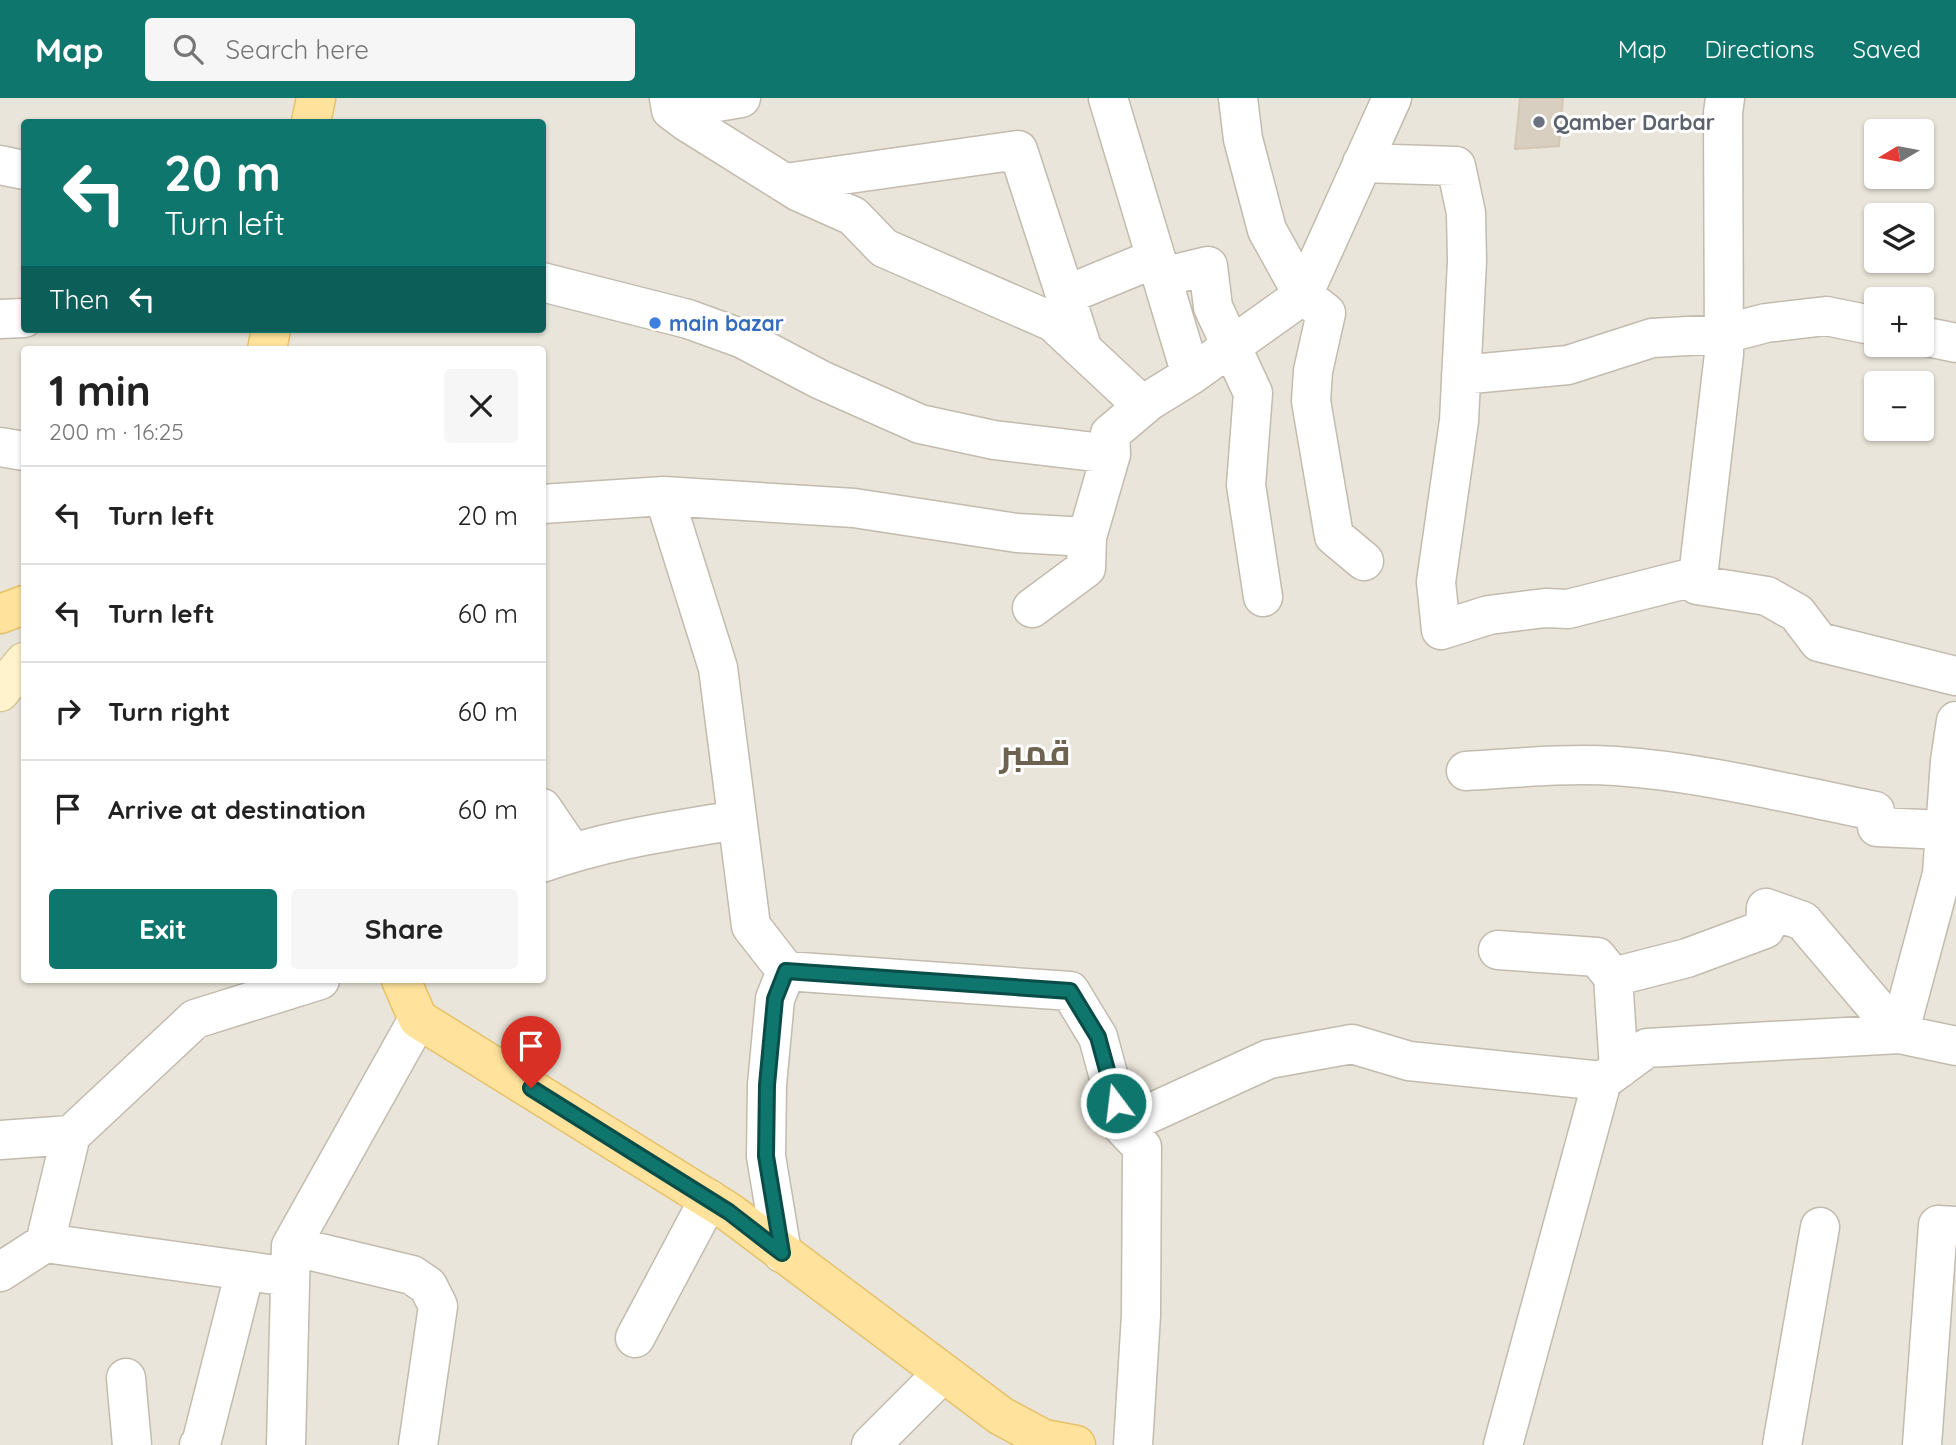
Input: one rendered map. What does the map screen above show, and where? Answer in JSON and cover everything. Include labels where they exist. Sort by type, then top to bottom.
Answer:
[{"type":"main road","points":[[312,119],[316,98]]},
{"type":"main road","points":[[0,614],[21,606]]},
{"type":"main road","points":[[0,692],[21,666]]},
{"type":"main road","points":[[402,983],[418,1019],[729,1212],[1001,1416],[1044,1439],[1076,1445]]},
{"type":"street","points":[[670,104],[741,98]]},
{"type":"street","points":[[1108,98],[1191,375]]},
{"type":"street","points":[[1238,98],[1243,139],[1267,230],[1303,295],[1326,313],[1312,371],[1311,401],[1334,536],[1364,561]]},
{"type":"street","points":[[1032,608],[1086,568],[1087,537],[1111,453],[1110,434],[1143,406],[1303,295],[1392,98]]},
{"type":"street","points":[[1725,98],[1724,354],[1697,585],[1767,596],[1797,613],[1819,642],[1956,676]]},
{"type":"street","points":[[670,104],[687,122],[799,192],[853,216],[884,248],[1053,322],[1143,406]]},
{"type":"street","points":[[785,183],[1018,150],[1084,351]]},
{"type":"street","points":[[1362,163],[1456,166],[1466,213],[1467,261],[1459,421],[1436,583],[1441,630],[1489,615],[1545,608],[1567,609],[1698,576]]},
{"type":"street","points":[[0,165],[21,169]]},
{"type":"street","points":[[1066,295],[1159,267],[1208,266],[1213,307],[1253,393],[1246,485],[1263,597]]},
{"type":"street","points":[[546,283],[688,319],[743,339],[821,380],[920,424],[994,440],[1111,453]]},
{"type":"street","points":[[1461,375],[1568,365],[1652,338],[1724,334],[1766,323],[1826,316],[1864,324]]},
{"type":"street","points":[[0,319],[21,318]]},
{"type":"street","points":[[1934,338],[1956,343]]},
{"type":"street","points":[[1253,393],[1311,401]]},
{"type":"street","points":[[0,447],[21,450]]},
{"type":"street","points":[[546,504],[664,496],[854,508],[1017,533],[1087,537]]},
{"type":"street","points":[[664,496],[718,668],[751,926],[786,971],[1070,991],[1098,1037],[1122,1126],[1142,1147],[1141,1315],[1133,1445]]},
{"type":"street","points":[[1899,1034],[1951,832],[1950,761],[1956,721]]},
{"type":"street","points":[[1466,771],[1560,765],[1616,766],[1695,777],[1875,811],[1877,827],[1951,832]]},
{"type":"street","points":[[546,821],[557,857],[646,835],[736,820]]},
{"type":"street","points":[[1614,977],[1686,958],[1765,929],[1766,908],[1802,921],[1899,1034]]},
{"type":"street","points":[[1498,950],[1597,957],[1614,977],[1610,1075],[1503,1445]]},
{"type":"street","points":[[782,1253],[766,1156],[767,1085],[775,999],[786,971]]},
{"type":"street","points":[[45,1243],[71,1135],[195,1019],[310,983]]},
{"type":"street","points":[[286,1445],[290,1262],[418,1019]]},
{"type":"street","points":[[1122,1126],[1269,1059],[1352,1044],[1409,1061],[1610,1075],[1647,1048],[1899,1034],[1956,1046]]},
{"type":"street","points":[[0,1140],[71,1135]]},
{"type":"street","points":[[635,1338],[709,1199]]},
{"type":"street","points":[[1922,1445],[1938,1225],[1956,1226]]},
{"type":"street","points":[[1782,1445],[1820,1227]]},
{"type":"street","points":[[0,1272],[45,1243],[245,1271],[290,1262],[412,1275],[428,1286],[438,1306],[418,1445]]},
{"type":"street","points":[[199,1445],[205,1431],[245,1271]]},
{"type":"street","points":[[871,1445],[943,1373]]},
{"type":"street","points":[[126,1378],[132,1445]]},
{"type":"shaded area","points":[[0,98],[1956,98],[1956,1445],[0,1445]]},
{"type":"building","name":"Qamber Darbar","points":[[1520,98],[1563,98],[1559,146],[1515,149]]},
{"type":"place","name":"Qamber Darbar","points":[[1539,122]]},
{"type":"place","name":"main bazar","points":[[655,323]]},
{"type":"district","name":"قمبر","points":[[1035,752]]},
{"type":"route","points":[[531,1088],[729,1212],[782,1253],[766,1156],[767,1085],[775,999],[786,971],[1070,991],[1098,1037],[1116,1103]]}]
